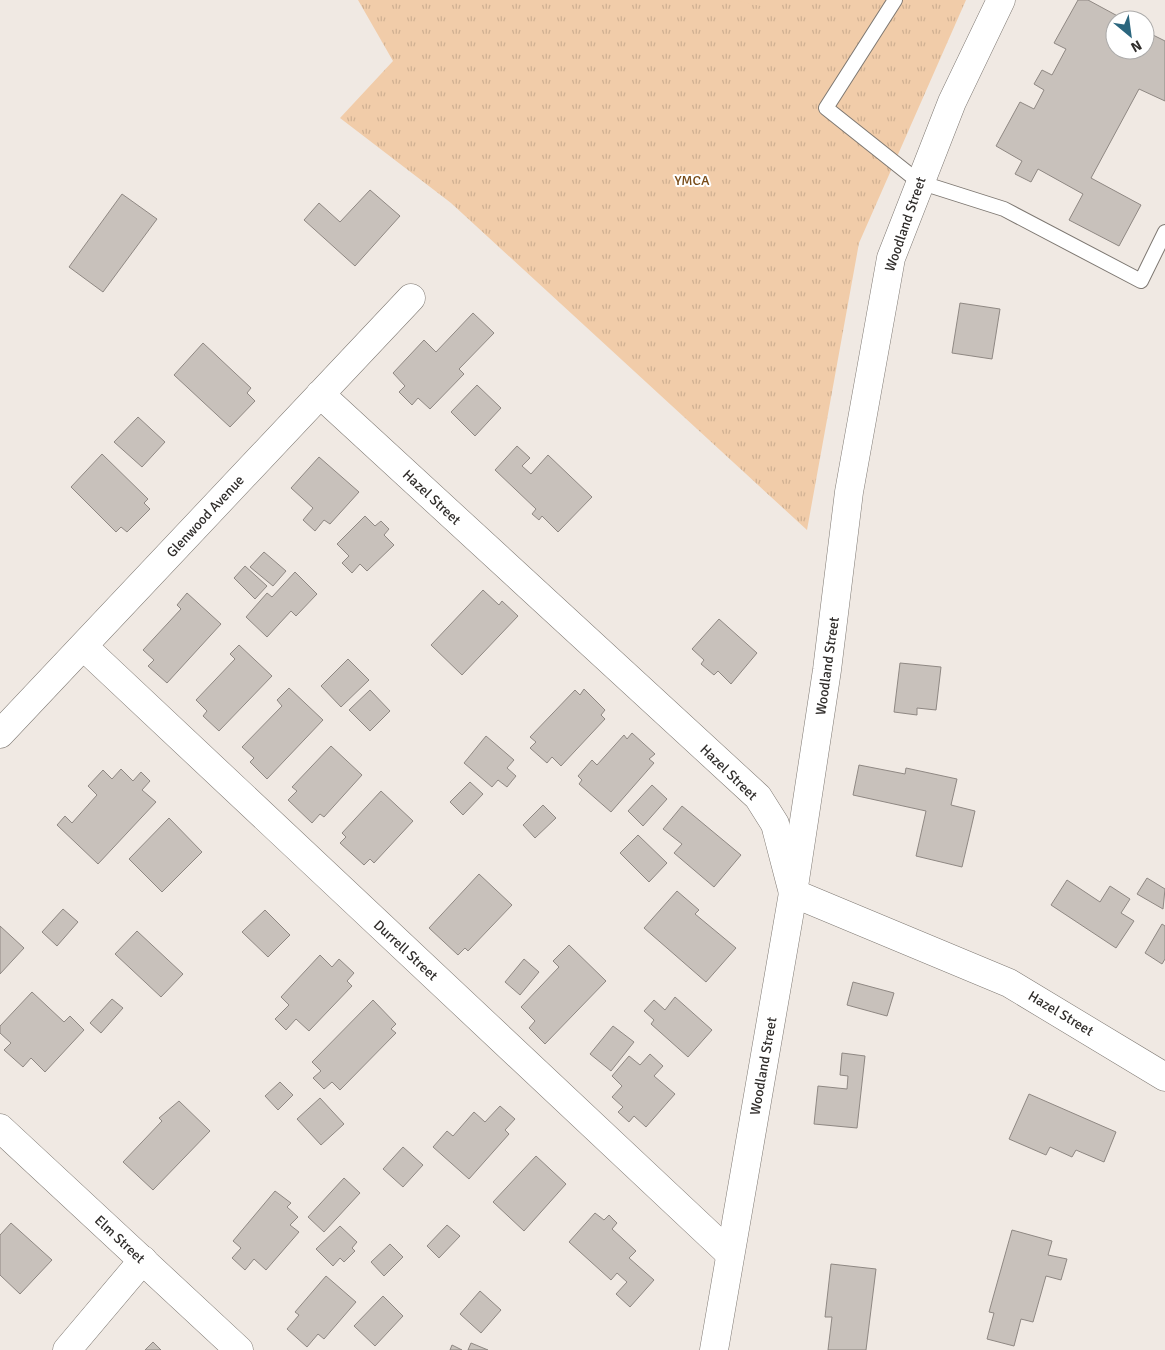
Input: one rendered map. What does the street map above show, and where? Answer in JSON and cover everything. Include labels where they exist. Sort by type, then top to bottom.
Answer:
[{"type":"street","name":"Woodland Street","points":[[714,1350],[793,893],[827,670],[849,492],[891,258],[919,182],[952,102],[1001,0]]},
{"type":"street","name":"Glenwood Avenue","points":[[0,734],[411,298]]},
{"type":"street","name":"Hazel Street","points":[[320,394],[758,797],[775,824],[793,893],[1009,983],[1165,1077]]},
{"type":"street","name":"Durrell Street","points":[[82,646],[730,1254]]},
{"type":"street","name":"Elm Street","points":[[0,1128],[239,1350]]},
{"type":"street","points":[[67,1350],[143,1260]]},
{"type":"lane","points":[[895,0],[826,108],[919,182],[1004,209],[1141,281],[1165,232]]},
{"type":"green space","name":"YMCA","points":[[358,0],[966,0],[859,243],[807,530],[451,203],[340,118],[393,61]]},
{"type":"green space","points":[[734,0],[766,0],[765,7]]},
{"type":"building","points":[[1078,0],[1088,0],[1106,10],[1105,60],[1155,60],[1155,36],[1165,41],[1165,101],[1139,89],[1091,178],[1141,205],[1119,246],[1069,220],[1083,194],[1038,169],[1031,182],[1015,174],[1022,161],[996,146],[1020,102],[1034,109],[1044,90],[1034,84],[1042,70],[1052,75],[1066,49],[1054,43]]},
{"type":"building","points":[[370,190],[400,216],[355,266],[304,220],[319,203],[340,222]]},
{"type":"building","points":[[122,194],[157,219],[103,292],[69,267]]},
{"type":"building","points":[[960,303],[1000,309],[992,359],[952,353]]},
{"type":"building","points":[[473,313],[494,333],[459,369],[464,374],[430,409],[418,398],[412,405],[399,392],[405,386],[393,373],[424,340],[436,352]]},
{"type":"building","points":[[203,343],[251,388],[247,393],[255,401],[230,427],[174,375]]},
{"type":"building","points":[[477,385],[501,408],[475,436],[451,412]]},
{"type":"building","points":[[138,417],[165,442],[142,467],[114,442]]},
{"type":"building","points":[[517,446],[530,458],[522,466],[531,474],[548,455],[592,497],[558,532],[542,516],[539,520],[532,514],[536,509],[495,470]]},
{"type":"building","points":[[102,454],[148,499],[144,503],[150,509],[127,532],[121,527],[116,532],[71,487]]},
{"type":"building","points":[[319,457],[359,492],[330,524],[324,520],[315,531],[303,520],[313,508],[291,488]]},
{"type":"building","points":[[365,516],[375,526],[381,521],[389,529],[384,535],[394,545],[367,571],[360,564],[352,573],[342,563],[349,556],[337,544]]},
{"type":"building","points":[[264,552],[286,571],[273,586],[250,567]]},
{"type":"building","points":[[245,566],[267,586],[255,599],[234,578]]},
{"type":"building","points":[[295,572],[317,594],[296,616],[291,611],[267,637],[246,617],[267,593],[272,597]]},
{"type":"building","points":[[483,590],[499,605],[502,601],[518,616],[462,675],[431,645]]},
{"type":"building","points":[[187,593],[221,624],[167,683],[148,666],[154,660],[143,650],[181,609],[177,605]]},
{"type":"building","points":[[719,619],[757,653],[731,684],[718,671],[714,675],[701,664],[704,660],[692,649]]},
{"type":"building","points":[[239,645],[272,676],[219,731],[203,716],[207,711],[196,700],[235,659],[230,654]]},
{"type":"building","points":[[348,659],[369,680],[341,707],[321,686]]},
{"type":"building","points":[[900,663],[941,667],[936,710],[917,708],[917,715],[894,712]]},
{"type":"building","points":[[289,688],[323,720],[267,779],[250,762],[254,758],[242,747],[282,706],[277,700]]},
{"type":"building","points":[[584,689],[605,710],[601,715],[605,719],[561,766],[552,757],[547,763],[530,748],[536,742],[530,737],[575,690],[580,695]]},
{"type":"building","points":[[370,690],[390,711],[370,731],[349,710]]},
{"type":"building","points":[[632,733],[655,754],[649,759],[654,763],[611,812],[579,784],[582,780],[578,776],[592,760],[597,765],[624,735],[627,739]]},
{"type":"building","points":[[486,736],[514,760],[507,768],[516,776],[507,787],[498,780],[492,787],[464,763]]},
{"type":"building","points":[[331,746],[362,775],[324,817],[320,814],[312,823],[288,800],[297,791],[292,787]]},
{"type":"building","points":[[859,765],[905,774],[906,768],[957,779],[951,805],[975,811],[962,867],[916,856],[926,811],[853,795]]},
{"type":"building","points":[[121,769],[133,781],[141,772],[150,781],[142,790],[156,802],[98,864],[57,825],[65,816],[72,823],[97,795],[88,786],[103,770],[112,779]]},
{"type":"building","points":[[470,782],[483,794],[463,815],[450,802]]},
{"type":"building","points":[[652,785],[667,799],[643,826],[628,811]]},
{"type":"building","points":[[381,791],[413,821],[374,863],[370,859],[364,865],[340,843],[346,837],[342,833]]},
{"type":"building","points":[[543,805],[556,818],[535,838],[523,825]]},
{"type":"building","points":[[682,806],[741,855],[714,887],[674,853],[682,844],[663,829]]},
{"type":"building","points":[[169,818],[202,852],[162,892],[129,859]]},
{"type":"building","points":[[638,835],[667,863],[649,882],[620,853]]},
{"type":"building","points":[[479,874],[512,905],[468,951],[465,948],[458,955],[429,928]]},
{"type":"building","points":[[1147,878],[1165,889],[1163,909],[1137,894]]},
{"type":"building","points":[[1067,880],[1100,902],[1110,886],[1130,899],[1121,913],[1134,921],[1116,948],[1051,905]]},
{"type":"building","points":[[677,891],[699,910],[695,914],[736,948],[706,982],[644,928]]},
{"type":"building","points":[[63,909],[78,922],[57,946],[42,932]]},
{"type":"building","points":[[265,910],[290,935],[268,957],[242,932]]},
{"type":"building","points":[[1162,924],[1165,926],[1165,959],[1162,964],[1145,953]]},
{"type":"building","points":[[0,926],[24,948],[0,974]]},
{"type":"building","points":[[137,931],[183,974],[161,997],[115,954]]},
{"type":"building","points":[[569,945],[606,981],[545,1044],[529,1028],[535,1021],[521,1007],[559,967],[553,961]]},
{"type":"building","points":[[320,955],[332,967],[339,959],[354,973],[347,981],[352,986],[309,1031],[296,1019],[286,1030],[275,1019],[289,1005],[281,997]]},
{"type":"building","points":[[524,959],[539,972],[520,995],[505,982]]},
{"type":"building","points":[[853,982],[894,993],[887,1016],[847,1005]]},
{"type":"building","points":[[32,992],[64,1022],[70,1016],[84,1030],[45,1072],[31,1058],[23,1067],[4,1050],[11,1043],[0,1033],[0,1026]]},
{"type":"building","points":[[675,997],[712,1030],[688,1057],[651,1024],[654,1020],[644,1011],[654,1000],[665,1010]]},
{"type":"building","points":[[112,999],[123,1008],[101,1033],[90,1023]]},
{"type":"building","points":[[373,1000],[396,1024],[391,1029],[396,1033],[340,1090],[332,1082],[324,1089],[313,1078],[321,1071],[312,1062]]},
{"type":"building","points":[[613,1026],[634,1042],[611,1071],[590,1054]]},
{"type":"building","points":[[842,1053],[865,1056],[857,1128],[814,1124],[818,1086],[847,1089],[848,1076],[840,1075]]},
{"type":"building","points":[[650,1054],[663,1066],[654,1076],[675,1094],[646,1127],[634,1116],[629,1122],[618,1112],[623,1107],[612,1097],[622,1086],[612,1076],[629,1056],[640,1065]]},
{"type":"building","points":[[280,1082],[293,1095],[278,1110],[265,1096]]},
{"type":"building","points":[[1029,1094],[1116,1132],[1104,1162],[1076,1150],[1072,1157],[1050,1147],[1046,1155],[1009,1139]]},
{"type":"building","points":[[320,1098],[344,1124],[321,1145],[297,1119]]},
{"type":"building","points":[[179,1101],[210,1131],[153,1190],[123,1162],[162,1121],[159,1118]]},
{"type":"building","points":[[500,1106],[515,1119],[505,1130],[509,1134],[469,1179],[433,1147],[447,1131],[453,1136],[474,1112],[485,1122]]},
{"type":"building","points":[[403,1147],[423,1165],[403,1187],[383,1169]]},
{"type":"building","points":[[536,1156],[566,1184],[524,1231],[493,1202]]},
{"type":"building","points":[[344,1178],[360,1193],[324,1232],[308,1217]]},
{"type":"building","points":[[275,1191],[291,1203],[287,1207],[298,1217],[290,1225],[299,1232],[266,1270],[254,1259],[245,1270],[232,1258],[241,1248],[233,1241]]},
{"type":"building","points":[[595,1213],[604,1220],[609,1215],[617,1223],[612,1229],[636,1251],[629,1258],[654,1280],[630,1307],[616,1294],[627,1282],[617,1273],[611,1280],[569,1242]]},
{"type":"building","points":[[11,1223],[52,1260],[20,1294],[0,1275],[0,1235]]},
{"type":"building","points":[[447,1225],[460,1236],[439,1258],[427,1246]]},
{"type":"building","points":[[340,1226],[357,1242],[352,1248],[355,1251],[344,1262],[340,1258],[333,1266],[316,1249]]},
{"type":"building","points":[[1012,1230],[1052,1241],[1048,1255],[1067,1259],[1061,1280],[1046,1276],[1033,1322],[1021,1319],[1014,1346],[987,1339],[994,1313],[989,1312]]},
{"type":"building","points":[[390,1244],[403,1257],[384,1276],[371,1262]]},
{"type":"building","points":[[831,1264],[876,1269],[866,1350],[828,1350],[832,1317],[825,1317]]},
{"type":"building","points":[[326,1276],[356,1302],[324,1339],[318,1334],[307,1347],[287,1329],[299,1315],[295,1312]]},
{"type":"building","points":[[480,1291],[501,1310],[481,1333],[460,1314]]},
{"type":"building","points":[[383,1296],[403,1316],[375,1346],[354,1326]]},
{"type":"building","points":[[153,1342],[161,1350],[145,1350]]},
{"type":"building","points":[[471,1343],[488,1350],[468,1350]]},
{"type":"building","points":[[452,1345],[462,1350],[450,1350]]}]
